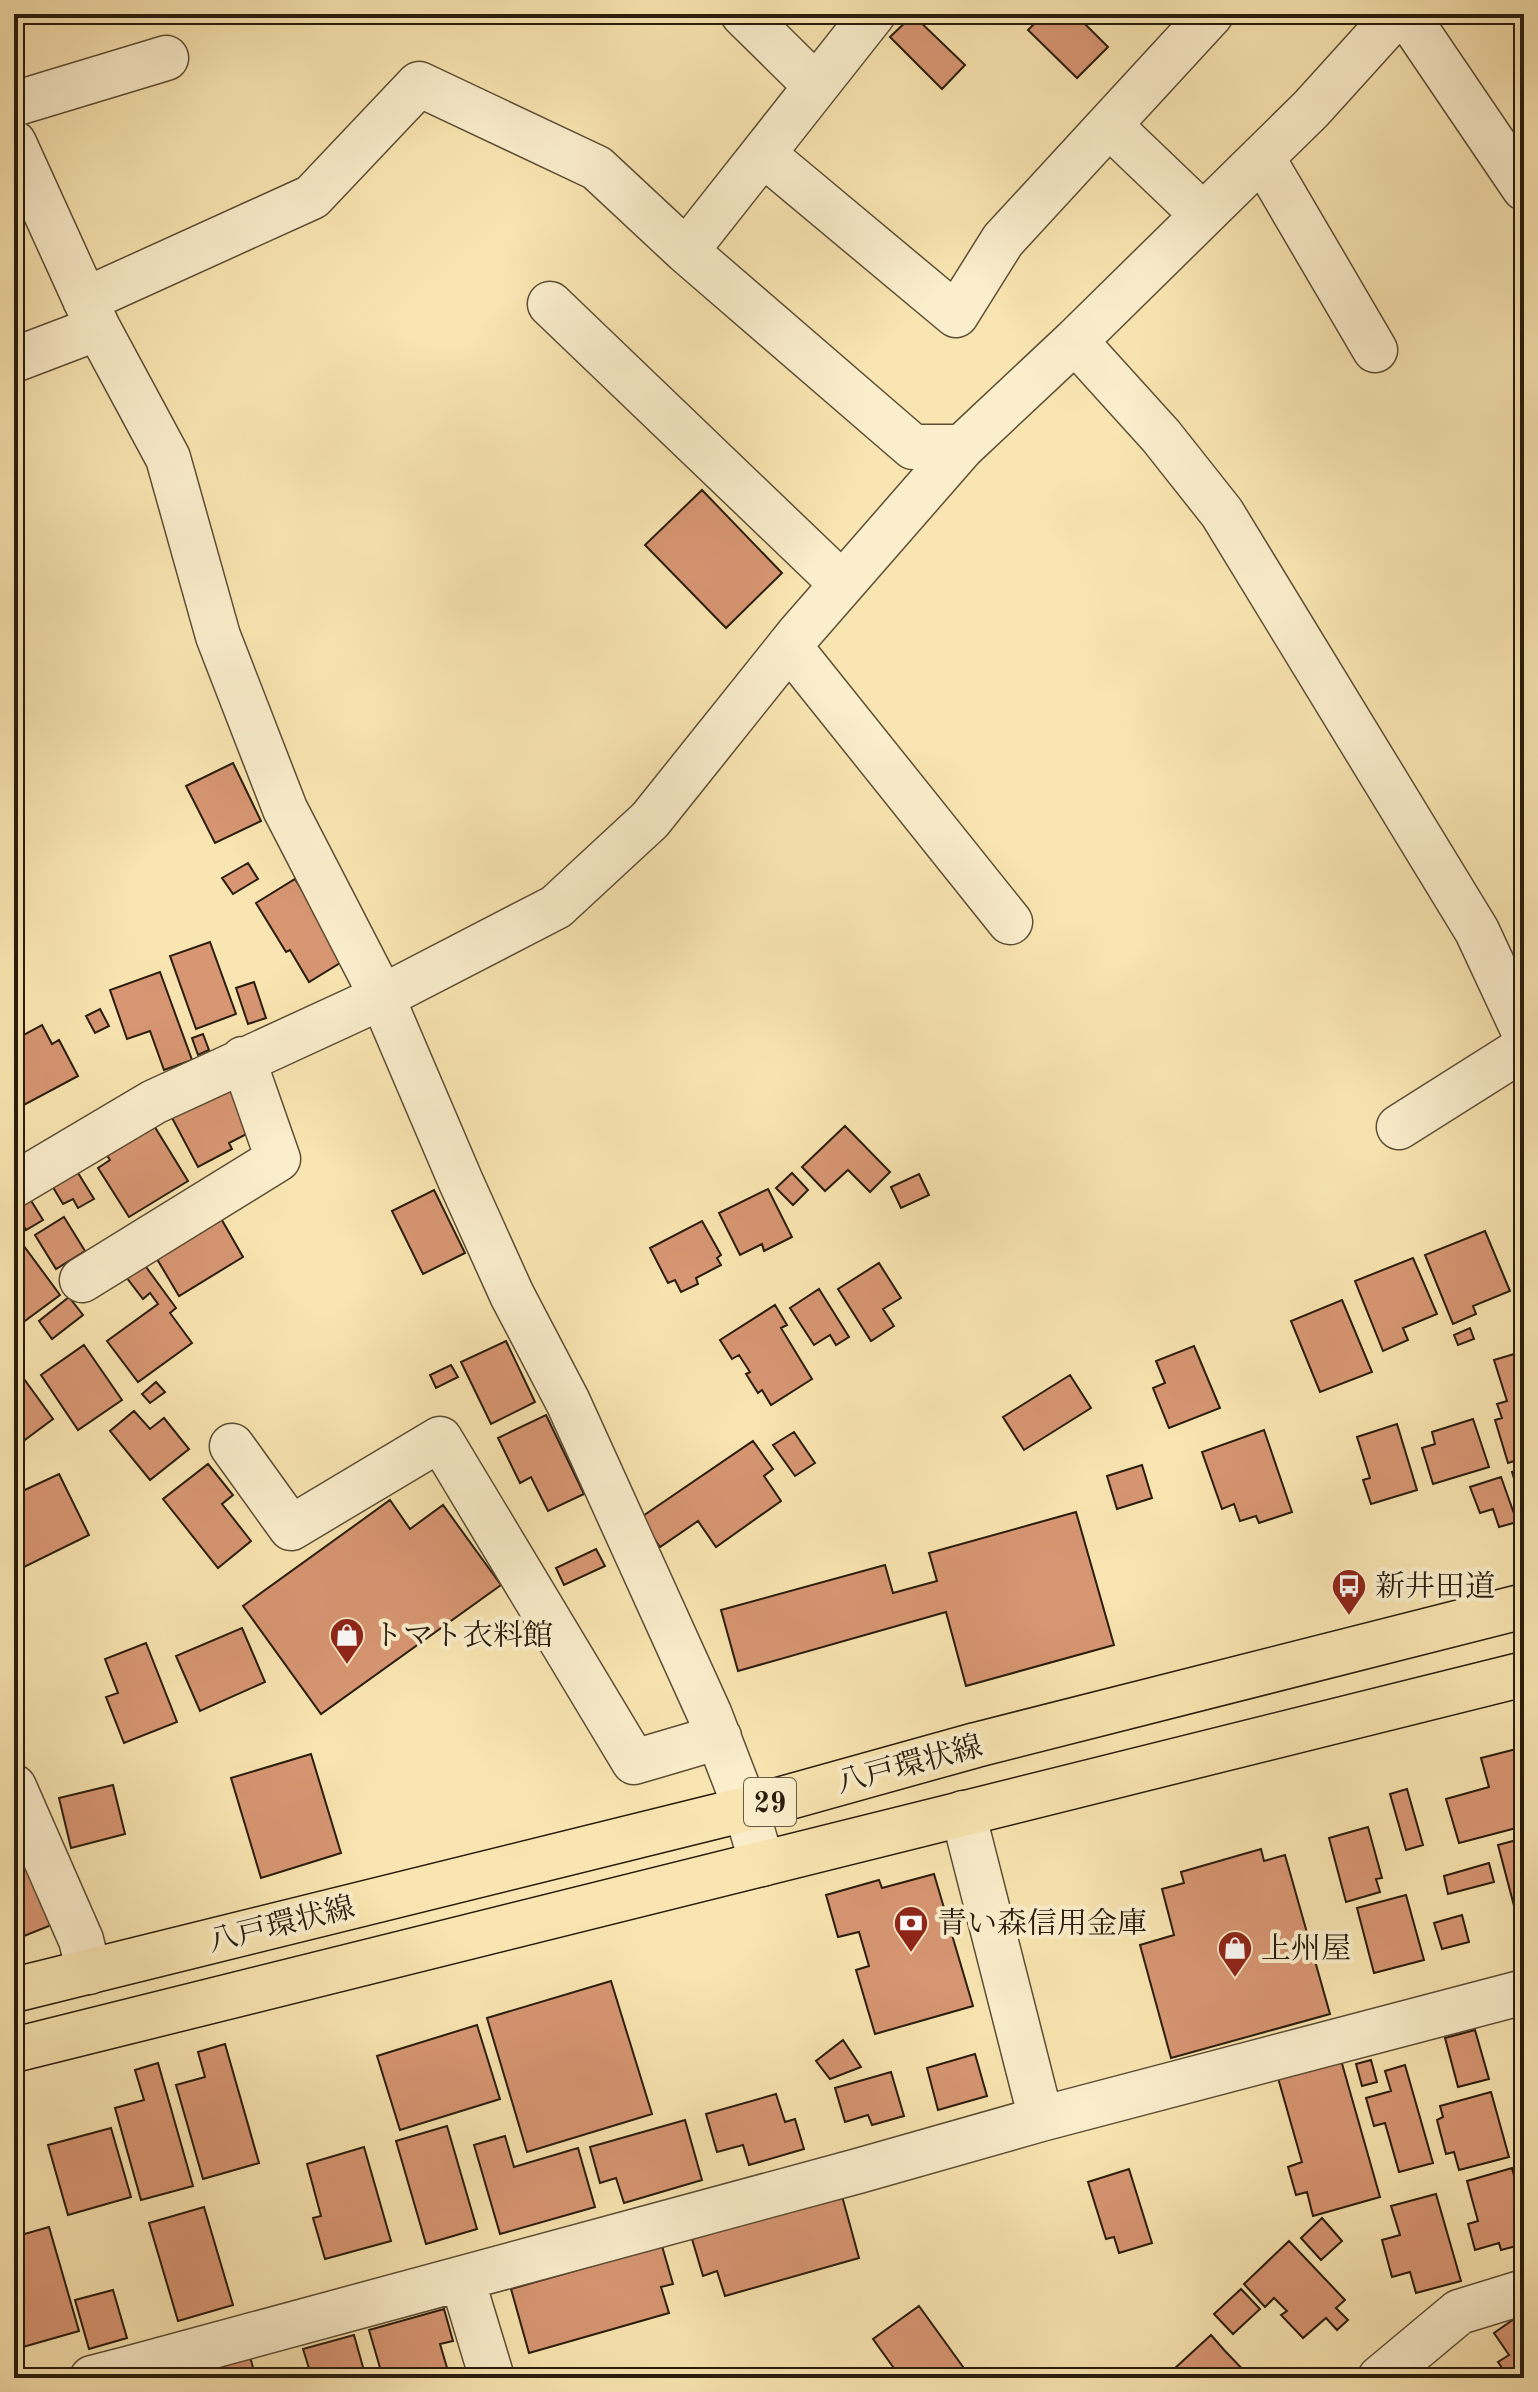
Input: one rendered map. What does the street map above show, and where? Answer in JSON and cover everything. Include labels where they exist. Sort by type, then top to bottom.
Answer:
[{"type":"main road","name":"八戸環状線","points":[[14,1990],[746,1809],[991,1741],[1524,1606]]},
{"type":"main road","name":"八戸環状線","points":[[14,2050],[1524,1674]]},
{"type":"street","points":[[743,14],[816,86]]},
{"type":"street","points":[[686,251],[873,14]]},
{"type":"street","points":[[763,154],[956,315],[1003,240],[1211,14]]},
{"type":"street","points":[[14,1185],[154,1102],[382,997],[556,907],[650,820],[789,646],[962,447],[1075,341],[1311,109],[1397,14]]},
{"type":"street","points":[[1406,14],[1524,188]]},
{"type":"street","points":[[14,104],[166,58]]},
{"type":"street","points":[[14,360],[91,314],[312,197],[419,84],[597,168],[686,251],[913,447],[962,447]]},
{"type":"street","points":[[1109,125],[1203,215]]},
{"type":"street","points":[[14,146],[91,314],[168,458],[218,636],[285,809],[382,997],[512,1295],[568,1402],[719,1737],[746,1809],[762,1864]]},
{"type":"street","points":[[1262,157],[1375,350]]},
{"type":"street","points":[[550,304],[842,584]]},
{"type":"street","points":[[1075,341],[1161,436],[1222,513],[1477,931],[1524,1032]]},
{"type":"street","points":[[789,646],[1010,922]]},
{"type":"street","points":[[1399,1127],[1524,1048]]},
{"type":"street","points":[[82,1280],[278,1159],[243,1059]]},
{"type":"street","points":[[232,1446],[291,1528],[440,1439],[634,1762],[719,1737]]},
{"type":"street","points":[[14,1787],[81,1940],[89,1972]]},
{"type":"street","points":[[963,1813],[1041,2119]]},
{"type":"street","points":[[116,2375],[1041,2119],[1524,1992]]},
{"type":"street","points":[[462,2279],[492,2378]]},
{"type":"street","points":[[1380,2378],[1459,2312],[1524,2292]]},
{"type":"building","points":[[1044,14],[1075,14],[1108,47],[1077,78],[1028,30]]},
{"type":"building","points":[[913,15],[965,65],[942,89],[890,37]]},
{"type":"building","points":[[702,490],[782,573],[726,628],[645,545]]},
{"type":"building","points":[[233,763],[261,821],[215,843],[186,786]]},
{"type":"building","points":[[248,863],[258,879],[233,894],[222,878]]},
{"type":"building","points":[[295,879],[345,960],[309,982],[256,903]]},
{"type":"building","points":[[210,942],[236,1014],[196,1029],[170,956]]},
{"type":"building","points":[[160,972],[192,1060],[164,1070],[150,1031],[127,1039],[110,990]]},
{"type":"building","points":[[254,982],[266,1018],[248,1024],[236,988]]},
{"type":"building","points":[[100,1009],[109,1026],[95,1033],[86,1016]]},
{"type":"building","points":[[42,1025],[52,1044],[59,1040],[78,1076],[22,1106],[14,1092],[14,1040]]},
{"type":"building","points":[[203,1034],[209,1050],[198,1055],[192,1038]]},
{"type":"building","points":[[228,1086],[258,1128],[229,1143],[232,1149],[198,1167],[171,1116]]},
{"type":"building","points":[[153,1124],[188,1181],[129,1217],[98,1168],[110,1160],[106,1154]]},
{"type":"building","points":[[845,1126],[890,1172],[870,1192],[848,1170],[825,1191],[802,1167]]},
{"type":"building","points":[[75,1168],[94,1199],[78,1208],[73,1199],[63,1204],[51,1184]]},
{"type":"building","points":[[792,1173],[808,1190],[793,1205],[776,1188]]},
{"type":"building","points":[[919,1174],[929,1195],[901,1208],[891,1187]]},
{"type":"building","points":[[768,1189],[792,1237],[764,1251],[762,1244],[740,1255],[719,1213]]},
{"type":"building","points":[[434,1190],[465,1253],[423,1274],[392,1211]]},
{"type":"building","points":[[30,1199],[43,1220],[26,1230],[14,1209]]},
{"type":"building","points":[[219,1215],[243,1257],[179,1296],[154,1254]]},
{"type":"building","points":[[64,1217],[85,1251],[56,1269],[35,1235]]},
{"type":"building","points":[[702,1221],[721,1255],[717,1258],[721,1265],[696,1278],[698,1284],[681,1292],[675,1280],[668,1283],[650,1248]]},
{"type":"building","points":[[1485,1231],[1510,1291],[1473,1306],[1476,1314],[1453,1324],[1425,1255]]},
{"type":"building","points":[[14,1235],[60,1295],[14,1329]]},
{"type":"building","points":[[1413,1258],[1437,1314],[1403,1328],[1408,1340],[1383,1351],[1355,1281]]},
{"type":"building","points":[[141,1260],[176,1308],[170,1313],[192,1343],[138,1382],[107,1341],[158,1304],[150,1293],[143,1299],[123,1273]]},
{"type":"building","points":[[879,1263],[901,1298],[883,1309],[894,1326],[871,1341],[838,1289]]},
{"type":"building","points":[[819,1289],[849,1337],[836,1345],[830,1335],[814,1345],[790,1308]]},
{"type":"building","points":[[69,1297],[83,1315],[52,1339],[39,1321]]},
{"type":"building","points":[[1342,1300],[1372,1372],[1320,1392],[1291,1321]]},
{"type":"building","points":[[775,1305],[787,1325],[781,1328],[812,1379],[771,1405],[762,1390],[758,1393],[739,1355],[732,1359],[720,1340]]},
{"type":"building","points":[[1470,1328],[1474,1339],[1458,1345],[1454,1335]]},
{"type":"building","points":[[506,1341],[535,1402],[491,1424],[461,1362]]},
{"type":"building","points":[[84,1345],[122,1400],[78,1430],[41,1375]]},
{"type":"building","points":[[1194,1346],[1220,1408],[1169,1428],[1153,1388],[1165,1383],[1156,1361]]},
{"type":"building","points":[[1524,1351],[1524,1458],[1508,1463],[1495,1420],[1502,1418],[1497,1404],[1507,1401],[1494,1360]]},
{"type":"building","points":[[451,1365],[458,1377],[436,1388],[430,1375]]},
{"type":"building","points":[[19,1372],[53,1419],[14,1448],[14,1376]]},
{"type":"building","points":[[1070,1375],[1091,1408],[1024,1450],[1003,1417]]},
{"type":"building","points":[[156,1382],[165,1392],[150,1403],[142,1394]]},
{"type":"building","points":[[134,1411],[150,1429],[164,1418],[189,1449],[150,1480],[110,1431]]},
{"type":"building","points":[[546,1415],[584,1494],[548,1511],[531,1477],[520,1483],[498,1438]]},
{"type":"building","points":[[1473,1419],[1489,1467],[1433,1484],[1422,1448],[1435,1444],[1432,1432]]},
{"type":"building","points":[[1397,1424],[1417,1490],[1371,1504],[1363,1480],[1370,1478],[1357,1437]]},
{"type":"building","points":[[1264,1430],[1292,1512],[1259,1523],[1256,1516],[1240,1521],[1234,1504],[1222,1509],[1202,1452]]},
{"type":"building","points":[[794,1432],[815,1463],[795,1476],[773,1445]]},
{"type":"building","points":[[753,1441],[773,1469],[764,1476],[781,1501],[716,1547],[698,1521],[660,1547],[640,1518]]},
{"type":"building","points":[[208,1464],[233,1495],[222,1504],[251,1541],[218,1568],[163,1499]]},
{"type":"building","points":[[1142,1465],[1152,1498],[1117,1509],[1107,1476]]},
{"type":"building","points":[[1524,1469],[1524,1511],[1512,1472]]},
{"type":"building","points":[[59,1474],[89,1535],[14,1572],[14,1495]]},
{"type":"building","points":[[1501,1477],[1517,1522],[1499,1527],[1493,1509],[1480,1513],[1470,1487]]},
{"type":"building","points":[[390,1500],[410,1529],[443,1505],[501,1585],[321,1714],[243,1606]]},
{"type":"building","points":[[1076,1512],[1114,1645],[966,1686],[946,1612],[738,1671],[721,1610],[885,1565],[893,1593],[937,1581],[929,1553]]},
{"type":"building","points":[[596,1549],[605,1566],[564,1585],[556,1568]]},
{"type":"building","points":[[242,1628],[265,1682],[200,1711],[176,1656]]},
{"type":"building","points":[[146,1643],[177,1722],[124,1743],[106,1697],[118,1693],[105,1659]]},
{"type":"building","points":[[1524,1747],[1524,1826],[1459,1843],[1446,1799],[1489,1787],[1481,1758]]},
{"type":"building","points":[[311,1754],[341,1853],[261,1878],[231,1778]]},
{"type":"building","points":[[113,1785],[125,1834],[71,1848],[59,1798]]},
{"type":"building","points":[[1407,1789],[1423,1845],[1406,1850],[1390,1794]]},
{"type":"building","points":[[14,1825],[54,1924],[14,1940]]},
{"type":"building","points":[[1368,1827],[1382,1878],[1376,1879],[1380,1892],[1346,1902],[1329,1838]]},
{"type":"building","points":[[1524,1838],[1524,1940],[1523,1940],[1498,1845]]},
{"type":"building","name":"上州屋","points":[[1261,1849],[1264,1861],[1285,1855],[1330,2014],[1171,2058],[1140,1945],[1174,1935],[1162,1889],[1184,1883],[1181,1872]]},
{"type":"building","points":[[1489,1863],[1494,1882],[1448,1894],[1444,1876]]},
{"type":"building","name":"青い森信用金庫","points":[[934,1874],[973,2006],[875,2034],[856,1970],[869,1966],[859,1932],[838,1937],[826,1895],[879,1880],[882,1888]]},
{"type":"building","points":[[1406,1895],[1424,1960],[1374,1973],[1357,1908]]},
{"type":"building","points":[[1462,1915],[1469,1942],[1442,1949],[1434,1923]]},
{"type":"building","points":[[611,1981],[652,2114],[527,2152],[487,2018]]},
{"type":"building","points":[[477,2025],[500,2099],[400,2130],[377,2056]]},
{"type":"building","points":[[1475,2030],[1489,2079],[1458,2087],[1445,2038]]},
{"type":"building","points":[[843,2040],[861,2067],[830,2079],[816,2061]]},
{"type":"building","points":[[225,2044],[259,2163],[203,2179],[176,2085],[205,2077],[198,2052]]},
{"type":"building","points":[[975,2054],[987,2096],[938,2110],[927,2068]]},
{"type":"building","points":[[1341,2060],[1380,2197],[1313,2216],[1307,2192],[1296,2195],[1288,2167],[1302,2162],[1278,2078]]},
{"type":"building","points":[[1371,2060],[1377,2082],[1362,2086],[1356,2064]]},
{"type":"building","points":[[158,2063],[193,2186],[141,2200],[115,2108],[144,2100],[135,2070]]},
{"type":"building","points":[[1405,2065],[1433,2163],[1399,2172],[1385,2123],[1374,2126],[1366,2098],[1391,2091],[1385,2071]]},
{"type":"building","points":[[891,2072],[904,2116],[872,2125],[868,2115],[845,2122],[835,2088]]},
{"type":"building","points":[[1491,2092],[1509,2157],[1459,2170],[1454,2152],[1446,2154],[1437,2120],[1443,2117],[1440,2106]]},
{"type":"building","points":[[776,2094],[785,2122],[795,2119],[804,2149],[749,2165],[743,2145],[717,2152],[706,2114]]},
{"type":"building","points":[[685,2120],[702,2180],[624,2203],[616,2178],[600,2183],[590,2147]]},
{"type":"building","points":[[447,2126],[477,2229],[426,2244],[396,2141]]},
{"type":"building","points":[[111,2128],[131,2197],[68,2215],[48,2145]]},
{"type":"building","points":[[505,2136],[514,2167],[578,2148],[595,2207],[500,2234],[474,2145]]},
{"type":"building","points":[[364,2147],[391,2241],[325,2259],[313,2218],[321,2216],[307,2164]]},
{"type":"building","points":[[1512,2168],[1524,2213],[1524,2244],[1501,2250],[1499,2243],[1475,2250],[1468,2224],[1478,2221],[1467,2181]]},
{"type":"building","points":[[1129,2169],[1152,2243],[1119,2253],[1114,2237],[1106,2239],[1088,2182]]},
{"type":"building","points":[[1436,2194],[1461,2281],[1416,2293],[1410,2272],[1392,2277],[1382,2240],[1400,2235],[1391,2206]]},
{"type":"building","points":[[842,2196],[859,2258],[725,2296],[717,2271],[703,2276],[692,2239]]},
{"type":"building","points":[[204,2207],[233,2305],[178,2321],[149,2223]]},
{"type":"building","points":[[1322,2218],[1342,2241],[1321,2260],[1301,2238]]},
{"type":"building","points":[[49,2227],[79,2331],[23,2347],[14,2316],[14,2237]]},
{"type":"building","points":[[1289,2241],[1345,2300],[1336,2308],[1348,2320],[1337,2330],[1326,2318],[1303,2338],[1281,2315],[1287,2311],[1274,2298],[1265,2307],[1244,2284]]},
{"type":"building","points":[[662,2246],[673,2284],[661,2287],[669,2313],[529,2353],[511,2289]]},
{"type":"building","points":[[1241,2289],[1260,2309],[1233,2334],[1214,2314]]},
{"type":"building","points":[[113,2290],[127,2338],[89,2349],[75,2300]]},
{"type":"building","points":[[919,2306],[971,2378],[901,2378],[873,2339]]},
{"type":"building","points":[[444,2309],[453,2341],[440,2344],[448,2371],[423,2378],[383,2378],[369,2330]]},
{"type":"building","points":[[1524,2312],[1524,2378],[1509,2378],[1498,2362],[1509,2355],[1494,2333]]},
{"type":"building","points":[[354,2335],[366,2378],[312,2378],[303,2349]]},
{"type":"building","points":[[1211,2335],[1251,2378],[1183,2378],[1174,2369]]},
{"type":"building","points":[[250,2357],[256,2378],[202,2378],[200,2371]]},
{"type":"place","name":"新井田道","points":[[1349,1617]]},
{"type":"place","name":"トマト衣料館","points":[[347,1666]]},
{"type":"place","name":"青い森信用金庫","points":[[911,1954]]},
{"type":"place","name":"上州屋","points":[[1235,1979]]}]
